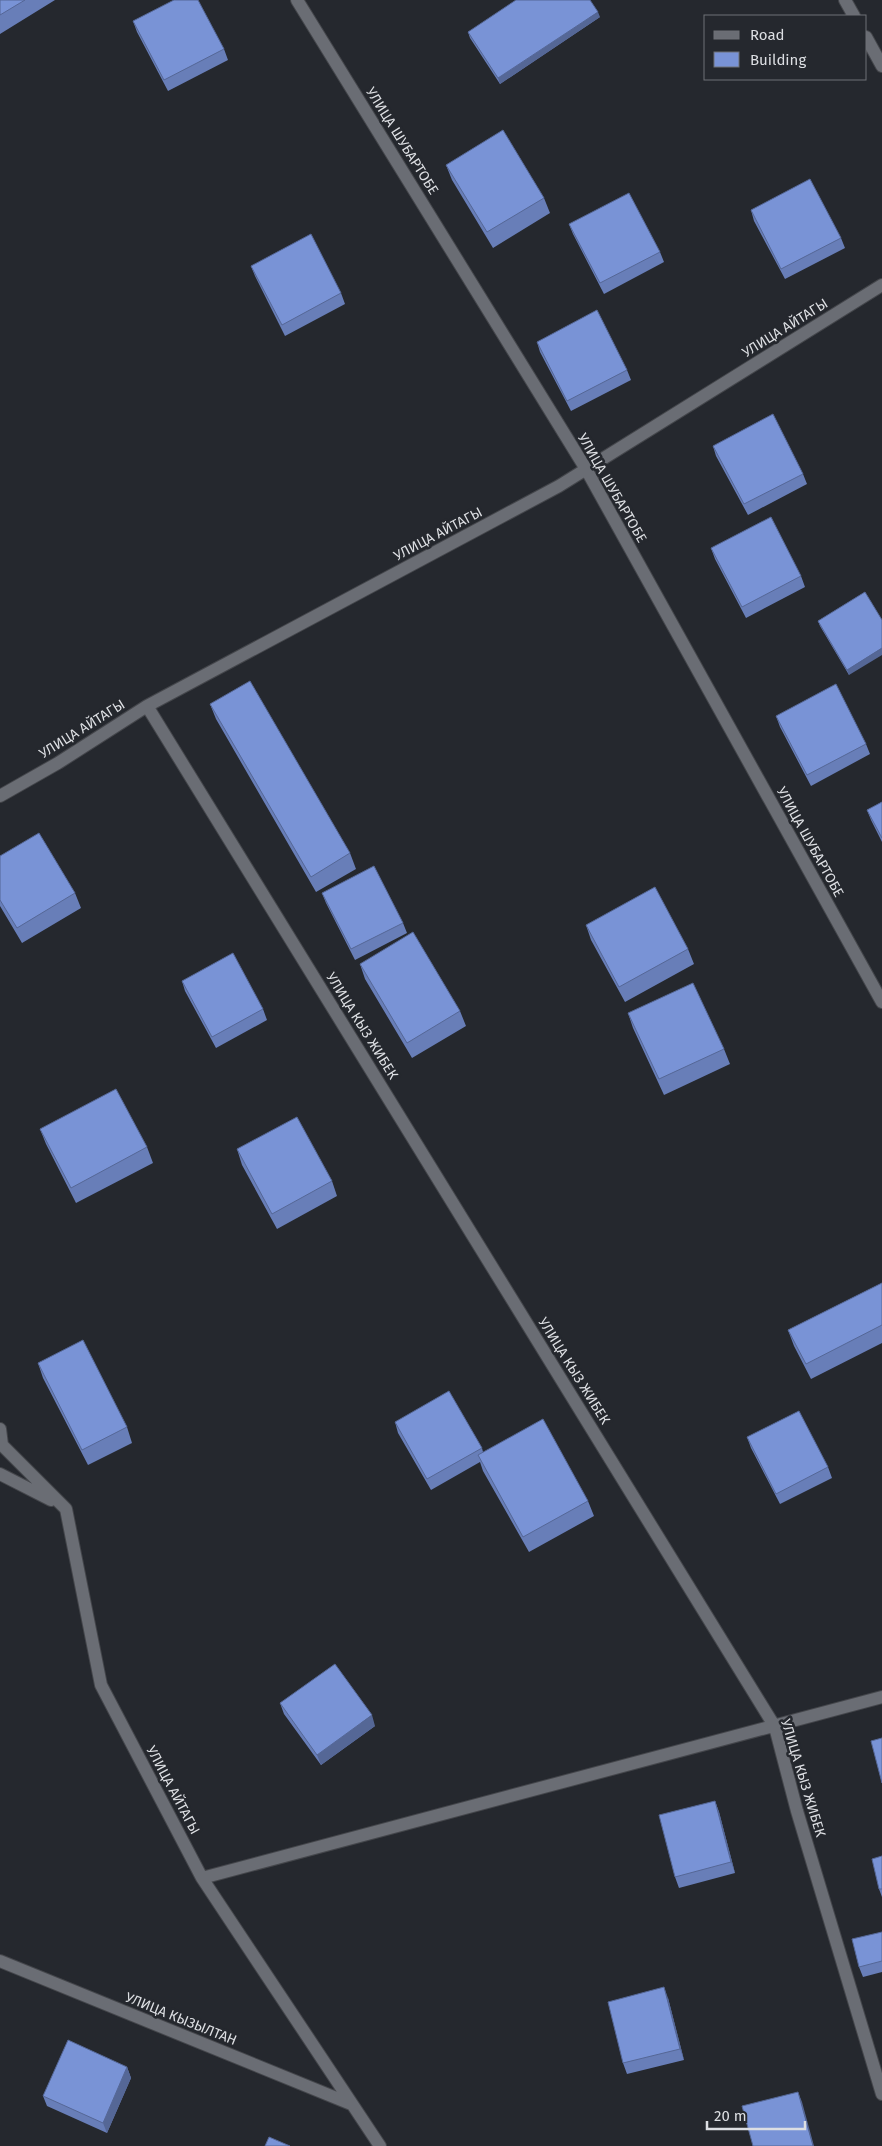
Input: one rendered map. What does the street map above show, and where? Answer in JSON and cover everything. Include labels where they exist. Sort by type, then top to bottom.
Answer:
[{"type":"street","name":"УЛИЦА ШУБАРТОБЕ","points":[[297,0],[586,470],[882,1002]]},
{"type":"street","points":[[845,0],[853,15]]},
{"type":"street","points":[[867,39],[882,66]]},
{"type":"street","name":"УЛИЦА АЙТАГЫ","points":[[0,796],[58,763],[147,706],[586,470],[882,285]]},
{"type":"street","name":"УЛИЦА КЫЗ ЖИБЕК","points":[[147,706],[775,1727],[797,1811],[882,2094]]},
{"type":"street","points":[[0,1429],[2,1445],[66,1509]]},
{"type":"street","points":[[0,1474],[60,1504],[66,1509]]},
{"type":"street","name":"УЛИЦА АЙТАГЫ","points":[[66,1509],[102,1685],[202,1878],[380,2146]]},
{"type":"street","points":[[202,1878],[882,1697]]},
{"type":"street","name":"УЛИЦА КЫЗЫЛТАН","points":[[0,1961],[351,2104]]},
{"type":"building","points":[[0,0],[25,0],[0,15]]},
{"type":"building","points":[[174,0],[198,0],[224,49],[164,80],[133,21]]},
{"type":"building","points":[[516,0],[590,0],[598,12],[498,78],[468,32]]},
{"type":"building","points":[[503,130],[544,198],[487,232],[446,165]]},
{"type":"building","points":[[810,179],[841,238],[781,269],[751,210]]},
{"type":"building","points":[[629,193],[660,252],[600,283],[569,224]]},
{"type":"building","points":[[311,234],[341,293],[282,325],[251,266]]},
{"type":"building","points":[[597,310],[627,370],[567,401],[537,342]]},
{"type":"building","points":[[773,414],[803,474],[744,504],[713,446]]},
{"type":"building","points":[[771,517],[801,576],[742,607],[711,548]]},
{"type":"building","points":[[865,592],[882,620],[882,648],[847,670],[818,621]]},
{"type":"building","points":[[250,681],[350,853],[311,877],[210,704]]},
{"type":"building","points":[[836,684],[866,744],[807,775],[776,716]]},
{"type":"building","points":[[882,802],[882,838],[867,810]]},
{"type":"building","points":[[39,833],[75,893],[17,928],[0,900],[0,856]]},
{"type":"building","points":[[374,866],[403,923],[351,949],[322,893]]},
{"type":"building","points":[[655,887],[688,949],[619,987],[586,925]]},
{"type":"building","points":[[413,932],[460,1011],[407,1043],[360,964]]},
{"type":"building","points":[[233,953],[263,1009],[212,1037],[182,981]]},
{"type":"building","points":[[693,983],[724,1049],[659,1079],[628,1013]]},
{"type":"building","points":[[116,1089],[147,1147],[71,1188],[40,1129]]},
{"type":"building","points":[[297,1117],[332,1181],[272,1214],[237,1149]]},
{"type":"building","points":[[882,1283],[882,1325],[806,1364],[788,1330]]},
{"type":"building","points":[[83,1340],[127,1427],[82,1450],[38,1363]]},
{"type":"building","points":[[449,1391],[482,1448],[427,1479],[395,1422]]},
{"type":"building","points":[[799,1411],[828,1467],[776,1494],[747,1437]]},
{"type":"building","points":[[543,1419],[588,1501],[523,1537],[478,1455]]},
{"type":"building","points":[[335,1664],[372,1715],[317,1755],[280,1703]]},
{"type":"building","points":[[882,1738],[882,1783],[871,1741]]},
{"type":"building","points":[[715,1801],[731,1862],[675,1877],[659,1815]]},
{"type":"building","points":[[882,1856],[882,1889],[879,1889],[872,1859]]},
{"type":"building","points":[[882,1932],[882,1961],[859,1967],[852,1939]]},
{"type":"building","points":[[664,1987],[680,2049],[623,2063],[608,2002]]},
{"type":"building","points":[[68,2040],[127,2067],[103,2123],[43,2096]]},
{"type":"building","points":[[798,2092],[813,2146],[753,2146],[742,2106]]},
{"type":"building","points":[[269,2137],[290,2146],[265,2146]]}]
